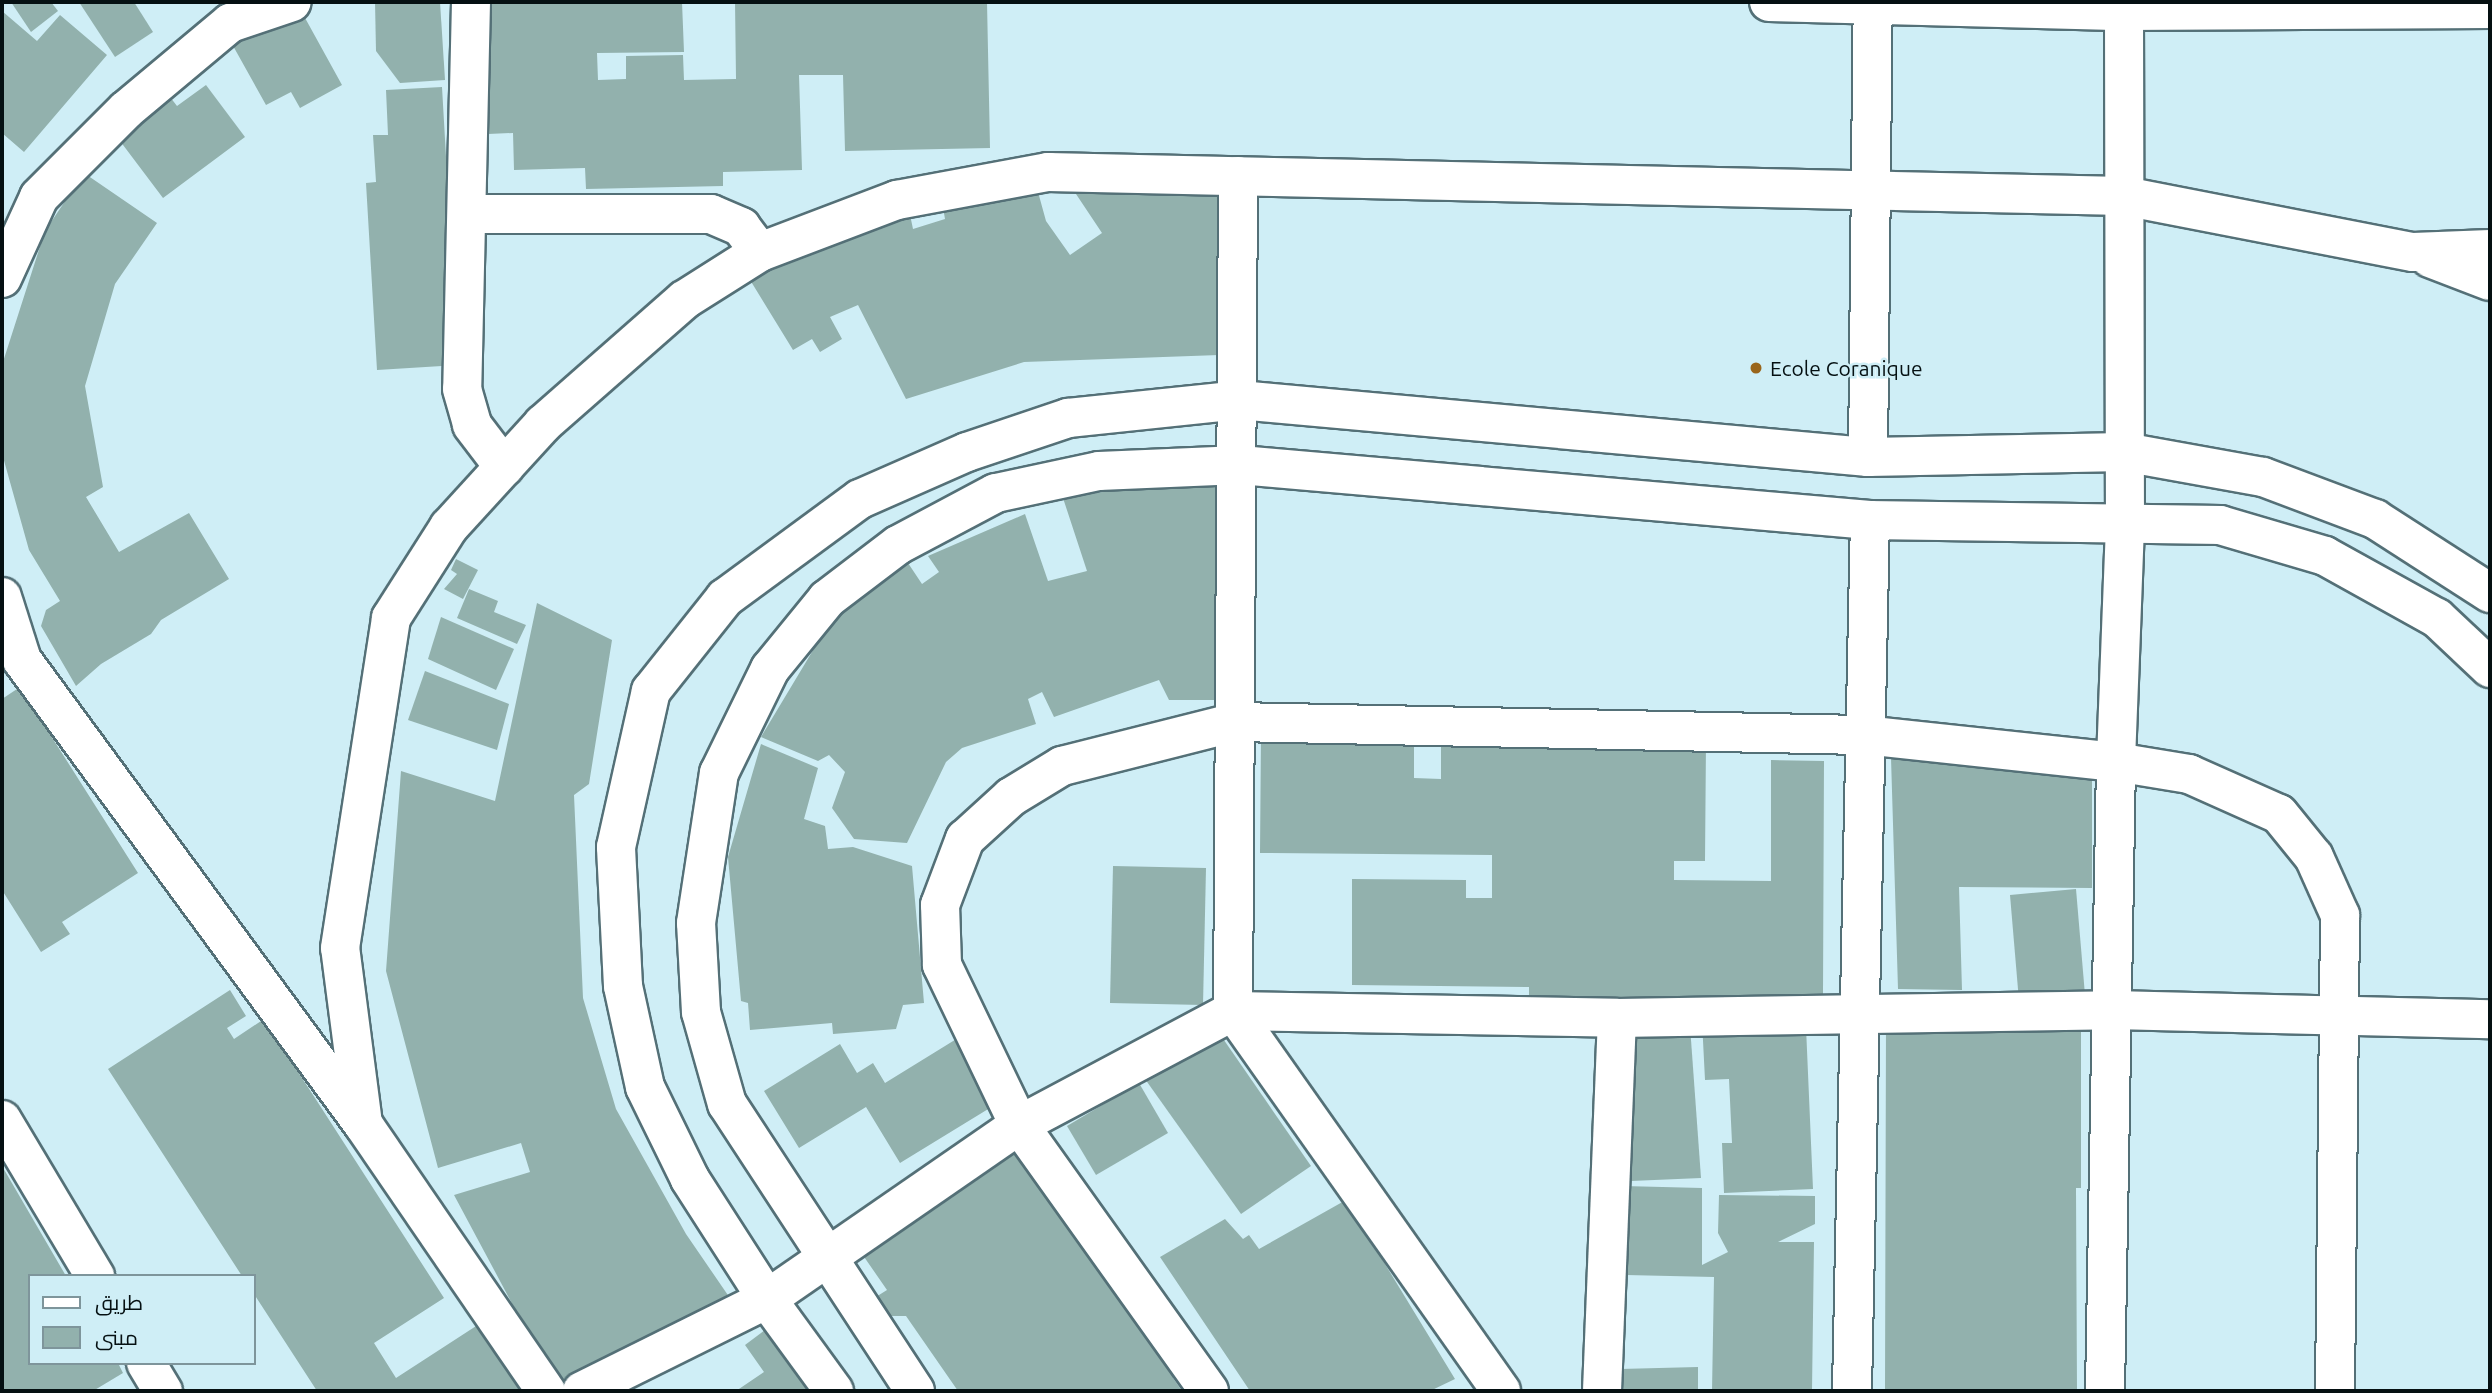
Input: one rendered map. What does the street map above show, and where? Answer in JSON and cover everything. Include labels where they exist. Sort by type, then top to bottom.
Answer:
[{"type":"street","points":[[2,278],[39,197],[126,110],[230,23],[292,2]]},
{"type":"street","points":[[471,2],[462,388],[472,425],[504,467]]},
{"type":"street","points":[[1769,2],[1873,7],[2124,11],[2490,9]]},
{"type":"street","points":[[1868,457],[1874,191],[1873,7]]},
{"type":"street","points":[[2105,1391],[2116,762],[2125,526],[2124,11]]},
{"type":"street","points":[[363,1124],[340,948],[391,618],[449,527],[543,424],[684,300],[760,252],[897,201],[1048,172],[2124,197],[2413,252],[2490,281]]},
{"type":"street","points":[[1238,176],[1240,466],[1233,1011],[1501,1391]]},
{"type":"street","points":[[467,214],[711,214],[741,227],[760,252]]},
{"type":"street","points":[[2413,252],[2490,249]]},
{"type":"street","points":[[834,1391],[767,1299],[690,1179],[645,1087],[623,986],[616,847],[651,691],[725,597],[860,499],[967,452],[1068,418],[1239,400],[1868,457],[2124,452],[2263,477],[2375,519],[2490,593]]},
{"type":"street","points":[[915,1391],[727,1104],[701,1012],[696,923],[719,774],[770,669],[827,599],[898,545],[996,494],[1098,471],[1240,466],[1870,520],[2125,526],[2220,525],[2325,556],[2437,618],[2490,668]]},
{"type":"street","points":[[1852,1391],[1863,735],[1870,520]]},
{"type":"street","points":[[2,597],[22,660],[363,1124],[546,1391]]},
{"type":"street","points":[[1209,1391],[1019,1125],[942,965],[940,905],[965,839],[1011,797],[1062,766],[1236,722],[1863,735],[2116,762],[2189,774],[2280,814],[2314,857],[2340,915],[2342,1015],[2335,1391]]},
{"type":"street","points":[[582,1391],[767,1299],[1019,1125],[1233,1011],[1617,1018],[1858,1011],[2113,1010],[2490,1019]]},
{"type":"street","points":[[1602,1391],[1617,1018]]},
{"type":"street","points":[[2,1120],[94,1274]]},
{"type":"street","points":[[147,1365],[163,1391]]},
{"type":"building","points":[[11,2],[51,2],[58,11],[31,32]]},
{"type":"building","points":[[79,2],[134,2],[153,32],[115,57]]},
{"type":"building","points":[[375,2],[440,2],[445,80],[400,83],[376,51]]},
{"type":"building","points":[[485,2],[682,2],[684,52],[597,53],[598,80],[626,79],[626,56],[683,55],[684,80],[736,79],[735,2],[987,2],[990,148],[845,151],[843,75],[799,75],[802,170],[723,172],[723,186],[586,189],[585,168],[514,170],[513,133],[488,134]]},
{"type":"building","points":[[299,7],[342,85],[300,108],[291,92],[266,105],[232,44]]},
{"type":"building","points":[[2,11],[37,41],[60,15],[107,55],[24,152],[2,133]]},
{"type":"building","points":[[206,85],[245,137],[163,198],[114,133],[167,93],[177,106]]},
{"type":"building","points":[[442,87],[458,365],[377,370],[366,183],[376,182],[373,135],[388,135],[386,90]]},
{"type":"building","points":[[84,173],[157,223],[115,284],[85,386],[103,487],[86,497],[119,552],[189,513],[229,579],[161,620],[151,634],[101,664],[76,686],[41,626],[46,610],[60,601],[29,550],[3,457],[2,365],[45,231]]},
{"type":"building","points":[[1035,181],[1046,221],[1070,255],[1102,233],[1070,185],[1224,185],[1219,355],[1024,362],[906,399],[858,305],[830,317],[842,339],[820,352],[812,339],[793,350],[747,275],[908,205],[913,229],[945,219],[942,202]]},
{"type":"building","points":[[1215,475],[1222,700],[1169,700],[1159,680],[1054,717],[1042,692],[1028,699],[1036,724],[962,748],[946,762],[907,843],[854,839],[832,808],[845,772],[829,755],[818,761],[761,737],[845,597],[906,560],[922,584],[939,572],[928,556],[1025,514],[1048,581],[1087,571],[1063,498]]},
{"type":"building","points":[[456,559],[478,570],[463,599],[444,589],[457,574],[451,570]]},
{"type":"building","points":[[469,589],[498,601],[494,612],[526,625],[517,644],[457,618]]},
{"type":"building","points":[[537,603],[612,640],[589,784],[574,795],[583,998],[616,1109],[686,1234],[734,1304],[563,1382],[515,1309],[454,1195],[530,1172],[521,1143],[438,1168],[386,971],[401,771],[495,801]]},
{"type":"building","points":[[441,617],[514,649],[496,690],[428,659]]},
{"type":"building","points":[[425,671],[509,704],[497,750],[408,720]]},
{"type":"building","points":[[20,687],[138,873],[62,922],[70,934],[41,952],[2,890],[2,699]]},
{"type":"building","points":[[1261,734],[1414,735],[1414,778],[1441,779],[1441,739],[1706,742],[1705,861],[1674,861],[1674,880],[1771,881],[1771,760],[1824,761],[1823,996],[1758,995],[1758,1003],[1529,1001],[1529,987],[1352,985],[1352,879],[1466,880],[1466,898],[1492,898],[1492,855],[1260,853]]},
{"type":"building","points":[[761,744],[818,768],[804,819],[825,826],[828,849],[853,847],[912,866],[924,1003],[903,1005],[896,1029],[833,1034],[832,1023],[750,1030],[748,1003],[741,1001],[728,857]]},
{"type":"building","points":[[1891,758],[2092,765],[2092,888],[1959,887],[1962,990],[1898,989]]},
{"type":"building","points":[[1113,866],[1206,868],[1203,1005],[1110,1003]]},
{"type":"building","points":[[2076,889],[2085,995],[2019,1001],[2010,895]]},
{"type":"building","points":[[230,990],[246,1016],[227,1028],[234,1039],[264,1019],[444,1298],[374,1343],[396,1378],[490,1317],[535,1391],[317,1391],[256,1297],[256,1274],[241,1274],[108,1069]]},
{"type":"building","points":[[1886,1020],[2081,1020],[2081,1188],[2076,1188],[2077,1391],[1885,1391]]},
{"type":"building","points":[[1702,1021],[1806,1027],[1813,1189],[1724,1193],[1722,1143],[1732,1143],[1729,1079],[1705,1080]]},
{"type":"building","points":[[1690,1026],[1701,1178],[1631,1181],[1625,1028]]},
{"type":"building","points":[[1217,1030],[1311,1166],[1241,1214],[1145,1079]]},
{"type":"building","points":[[958,1038],[998,1103],[900,1163],[866,1107],[799,1148],[764,1091],[840,1044],[857,1073],[873,1063],[885,1083]]},
{"type":"building","points":[[1139,1083],[1168,1133],[1096,1175],[1067,1126]]},
{"type":"building","points":[[1019,1142],[1067,1210],[1067,1229],[1083,1228],[1172,1348],[1173,1378],[1182,1391],[958,1391],[906,1316],[882,1316],[871,1300],[887,1290],[860,1251]]},
{"type":"building","points":[[2,1166],[65,1274],[28,1274],[28,1365],[119,1365],[123,1373],[93,1391],[2,1391]]},
{"type":"building","points":[[1623,1186],[1702,1188],[1702,1265],[1728,1252],[1718,1233],[1719,1195],[1815,1196],[1815,1224],[1778,1242],[1814,1242],[1812,1391],[1712,1391],[1714,1277],[1626,1275]]},
{"type":"building","points":[[1346,1200],[1455,1379],[1430,1391],[1250,1391],[1160,1257],[1225,1219],[1243,1239],[1249,1235],[1259,1249]]},
{"type":"building","points":[[769,1327],[814,1391],[736,1391],[764,1372],[745,1345]]},
{"type":"building","points":[[1698,1367],[1698,1391],[1621,1391],[1620,1369]]},
{"type":"place","name":"Ecole Coranique","points":[[1756,368]]}]
